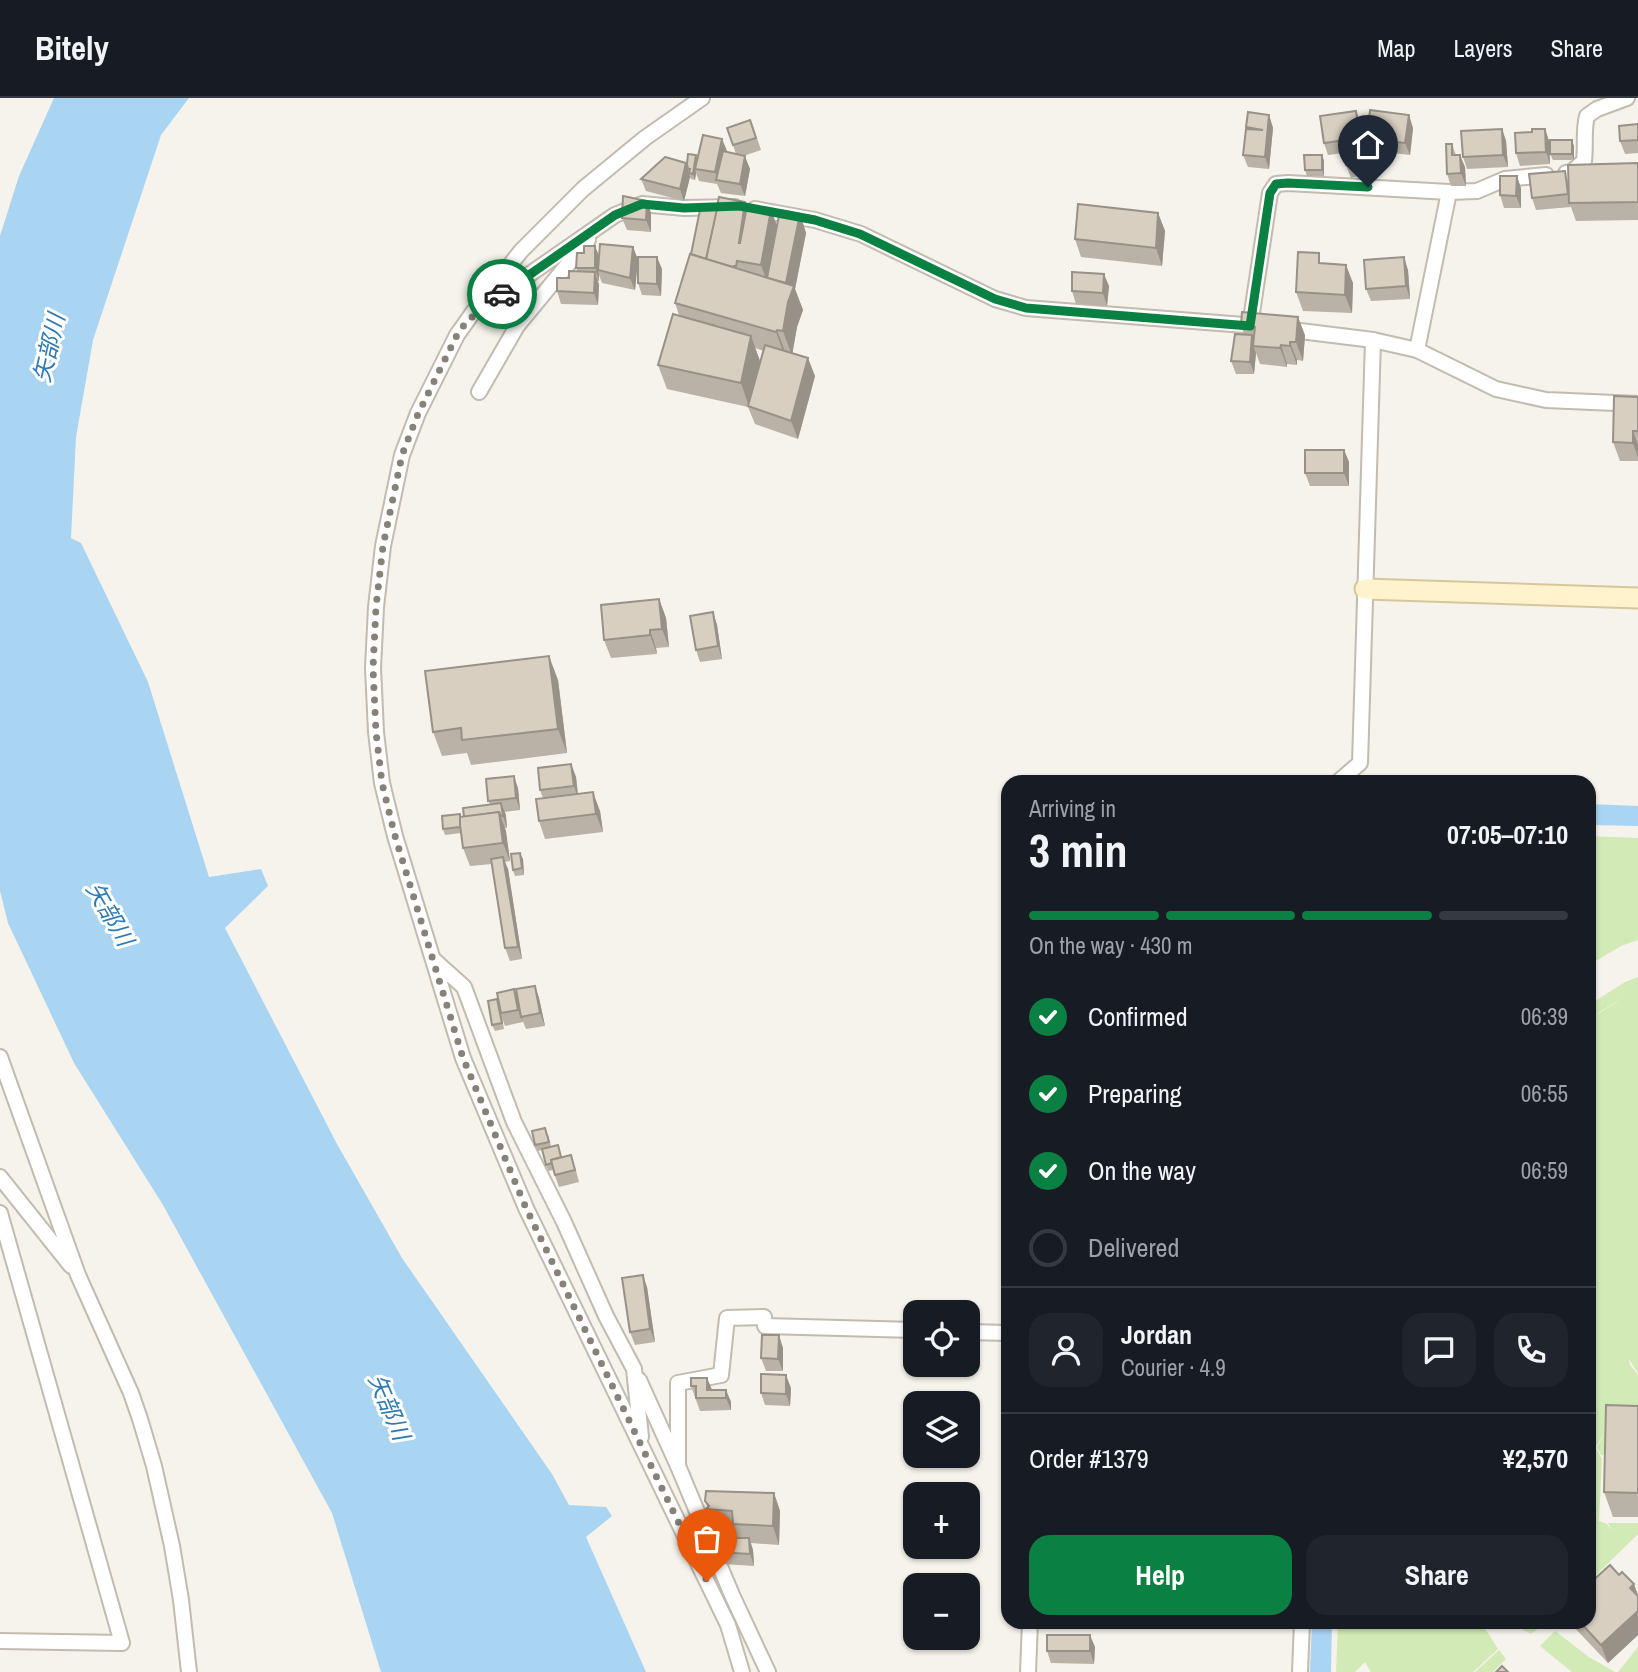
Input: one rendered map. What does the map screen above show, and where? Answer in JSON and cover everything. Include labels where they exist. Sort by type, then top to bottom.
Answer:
[{"type":"street","points":[[702,98],[645,138],[583,189],[521,251],[457,335],[418,414],[402,455],[383,546],[373,668],[382,783],[395,836],[463,1058],[526,1208],[728,1625],[743,1671]]},
{"type":"street","points":[[1250,326],[1270,193],[1276,184],[1477,191],[1505,179],[1572,172],[1584,161],[1584,126],[1587,116],[1597,109],[1627,98]]},
{"type":"street","points":[[1417,350],[1449,192]]},
{"type":"street","points":[[467,321],[615,215],[642,204],[684,208],[740,206],[815,220],[860,234],[995,299],[1026,308],[1318,332],[1373,340],[1417,350],[1496,388],[1546,400],[1638,404]]},
{"type":"street","points":[[479,392],[517,326],[600,226]]},
{"type":"street","points":[[1346,775],[1360,763],[1373,340]]},
{"type":"street","points":[[1365,589],[1638,598]]},
{"type":"street","points":[[434,960],[464,987],[514,1122],[634,1369],[768,1672]]},
{"type":"street","points":[[0,1057],[78,1275],[140,1419],[172,1546],[189,1672]]},
{"type":"street","points":[[0,1177],[78,1275]]},
{"type":"street","points":[[0,1213],[122,1643],[0,1641]]},
{"type":"street","points":[[678,1466],[678,1383],[721,1375],[727,1318],[764,1317],[765,1326],[903,1330]]},
{"type":"street","points":[[980,1332],[1001,1333]]},
{"type":"street","points":[[634,1369],[642,1447]]},
{"type":"street","points":[[1028,1672],[1030,1629]]},
{"type":"street","points":[[1300,1672],[1302,1629]]},
{"type":"green space","points":[[1596,836],[1638,838],[1638,940],[1621,946],[1596,961]]},
{"type":"green space","points":[[1638,977],[1638,1373],[1629,1359],[1638,1375],[1638,1426],[1607,1455],[1601,1455],[1597,1447],[1605,1433],[1596,1446],[1596,1015],[1630,993],[1596,1015],[1596,1001]]},
{"type":"green space","points":[[1596,1450],[1602,1459],[1599,1521],[1607,1524],[1612,1531],[1608,1523],[1638,1523],[1638,1534],[1596,1575]]},
{"type":"green space","points":[[1338,1629],[1485,1629],[1498,1649],[1473,1672],[1371,1672],[1365,1662],[1355,1672],[1336,1672]]},
{"type":"green space","points":[[1522,1629],[1538,1629],[1531,1634]]},
{"type":"green space","points":[[1555,1631],[1589,1657],[1615,1672],[1572,1672],[1540,1646]]},
{"type":"green space","points":[[1638,1647],[1638,1672],[1618,1672]]},
{"type":"green space","points":[[1499,1650],[1506,1659],[1493,1672],[1475,1672]]},
{"type":"water","name":"矢部川","points":[[54,98],[189,98],[161,135],[93,340],[76,437],[71,538],[81,543],[148,682],[209,877],[261,869],[268,886],[225,928],[337,1144],[402,1258],[552,1474],[569,1505],[606,1507],[612,1516],[586,1537],[646,1672],[381,1672],[332,1513],[163,1205],[74,1063],[8,923],[0,891],[0,236],[19,176]]},
{"type":"water","points":[[1596,804],[1638,806],[1638,826],[1596,825]]},
{"type":"water","points":[[1312,1629],[1332,1629],[1331,1672],[1310,1672]]},
{"type":"building","points":[[1370,110],[1409,115],[1405,143],[1378,140],[1379,129],[1368,128]]},
{"type":"building","points":[[1356,111],[1360,138],[1324,143],[1320,116]]},
{"type":"building","points":[[1248,112],[1269,115],[1265,157],[1243,155],[1246,129],[1263,130],[1246,127]]},
{"type":"building","points":[[750,120],[756,138],[733,145],[727,128]]},
{"type":"building","points":[[1638,124],[1638,140],[1620,141],[1619,126]]},
{"type":"building","points":[[1502,129],[1503,155],[1463,157],[1461,131]]},
{"type":"building","points":[[1532,129],[1545,129],[1546,152],[1516,153],[1515,133],[1532,132]]},
{"type":"building","points":[[703,135],[722,139],[715,172],[695,169]]},
{"type":"building","points":[[1550,140],[1572,140],[1572,154],[1550,154]]},
{"type":"building","points":[[1360,144],[1364,162],[1346,165],[1343,148]]},
{"type":"building","points":[[1446,144],[1452,144],[1452,155],[1460,155],[1461,173],[1447,174]]},
{"type":"building","points":[[723,151],[745,156],[740,184],[716,180]]},
{"type":"building","points":[[688,154],[696,155],[693,174],[689,173],[688,169]]},
{"type":"building","points":[[1304,155],[1322,155],[1322,170],[1305,170]]},
{"type":"building","points":[[665,157],[686,163],[680,189],[641,179]]},
{"type":"building","points":[[1638,163],[1638,202],[1569,203],[1568,165]]},
{"type":"building","points":[[1565,171],[1568,194],[1532,198],[1529,174]]},
{"type":"building","points":[[1500,176],[1517,176],[1516,196],[1500,195]]},
{"type":"building","points":[[623,196],[647,201],[646,220],[622,218]]},
{"type":"building","points":[[719,197],[745,202],[739,243],[747,206],[771,210],[761,265],[737,261],[733,267],[706,259]]},
{"type":"building","points":[[1078,204],[1158,213],[1156,248],[1075,239]]},
{"type":"building","points":[[701,205],[717,209],[706,259],[691,254]]},
{"type":"building","points":[[780,210],[800,214],[786,283],[767,278]]},
{"type":"building","points":[[600,244],[633,247],[630,278],[598,270]]},
{"type":"building","points":[[584,246],[595,246],[595,268],[576,268],[577,253],[584,253]]},
{"type":"building","points":[[1298,252],[1319,253],[1319,263],[1346,265],[1345,295],[1296,292]]},
{"type":"building","points":[[690,254],[794,286],[783,331],[776,332],[675,303]]},
{"type":"building","points":[[638,257],[657,257],[657,284],[638,283]]},
{"type":"building","points":[[1404,257],[1406,286],[1366,289],[1364,260]]},
{"type":"building","points":[[569,271],[595,272],[594,293],[557,291],[557,278],[569,278]]},
{"type":"building","points":[[1072,272],[1104,274],[1103,293],[1072,291]]},
{"type":"building","points":[[1242,312],[1298,317],[1296,342],[1290,342],[1290,346],[1281,345],[1280,348],[1253,346],[1255,327],[1241,325]]},
{"type":"building","points":[[673,314],[751,336],[741,383],[658,365]]},
{"type":"building","points":[[1235,334],[1252,335],[1250,362],[1231,361]]},
{"type":"building","points":[[765,345],[808,358],[791,421],[748,406]]},
{"type":"building","points":[[1614,396],[1638,397],[1638,431],[1633,431],[1633,443],[1613,442]]},
{"type":"building","points":[[1305,450],[1344,450],[1344,473],[1305,473]]},
{"type":"building","points":[[659,599],[662,629],[650,630],[650,635],[604,640],[601,605]]},
{"type":"building","points":[[713,612],[718,646],[696,650],[690,616]]},
{"type":"building","points":[[549,656],[558,729],[462,740],[461,728],[433,732],[425,671]]},
{"type":"building","points":[[571,764],[574,786],[540,790],[538,768]]},
{"type":"building","points":[[514,776],[516,798],[488,801],[486,779]]},
{"type":"building","points":[[593,792],[596,814],[539,821],[536,799]]},
{"type":"building","points":[[501,803],[503,816],[499,812],[464,817],[463,808]]},
{"type":"building","points":[[499,812],[503,843],[463,848],[459,817]]},
{"type":"building","points":[[460,814],[460,827],[443,829],[442,816]]},
{"type":"building","points":[[520,853],[522,868],[513,870],[511,854]]},
{"type":"building","points":[[503,857],[518,947],[505,948],[491,859]]},
{"type":"building","points":[[535,986],[540,1013],[521,1017],[516,989]]},
{"type":"building","points":[[514,989],[518,1010],[501,1013],[497,993]]},
{"type":"building","points":[[497,999],[502,1023],[492,1025],[488,1001]]},
{"type":"building","points":[[545,1128],[549,1142],[535,1145],[532,1131]]},
{"type":"building","points":[[558,1145],[561,1157],[546,1165],[542,1149]]},
{"type":"building","points":[[571,1155],[575,1170],[555,1175],[551,1160]]},
{"type":"building","points":[[643,1275],[650,1329],[630,1332],[622,1278]]},
{"type":"building","points":[[762,1335],[779,1335],[778,1359],[761,1358]]},
{"type":"building","points":[[761,1374],[786,1375],[786,1394],[761,1393]]},
{"type":"building","points":[[691,1378],[707,1378],[707,1390],[726,1390],[726,1398],[696,1398],[696,1386],[691,1386]]},
{"type":"building","points":[[1606,1405],[1638,1406],[1638,1493],[1604,1492]]},
{"type":"building","points":[[706,1491],[774,1493],[773,1526],[733,1524],[732,1511],[706,1509],[709,1506],[705,1501]]},
{"type":"building","points":[[717,1528],[733,1528],[734,1538],[749,1538],[750,1554],[718,1552]]},
{"type":"building","points":[[1610,1565],[1619,1575],[1622,1572],[1634,1584],[1630,1588],[1638,1596],[1638,1611],[1601,1645],[1586,1629],[1596,1629],[1596,1578]]},
{"type":"building","points":[[1047,1635],[1090,1635],[1090,1651],[1047,1651]]},
{"type":"building","points":[[1502,1666],[1508,1672],[1496,1672]]},
{"type":"way so far","points":[[502,294],[467,321],[457,335],[418,414],[402,455],[383,546],[376,607],[373,668],[382,783],[395,836],[463,1058],[526,1208],[707,1581]]},
{"type":"route","points":[[502,294],[615,215],[642,204],[684,208],[740,206],[815,220],[860,234],[995,299],[1026,308],[1250,326],[1270,193],[1276,184],[1368,187]]}]
